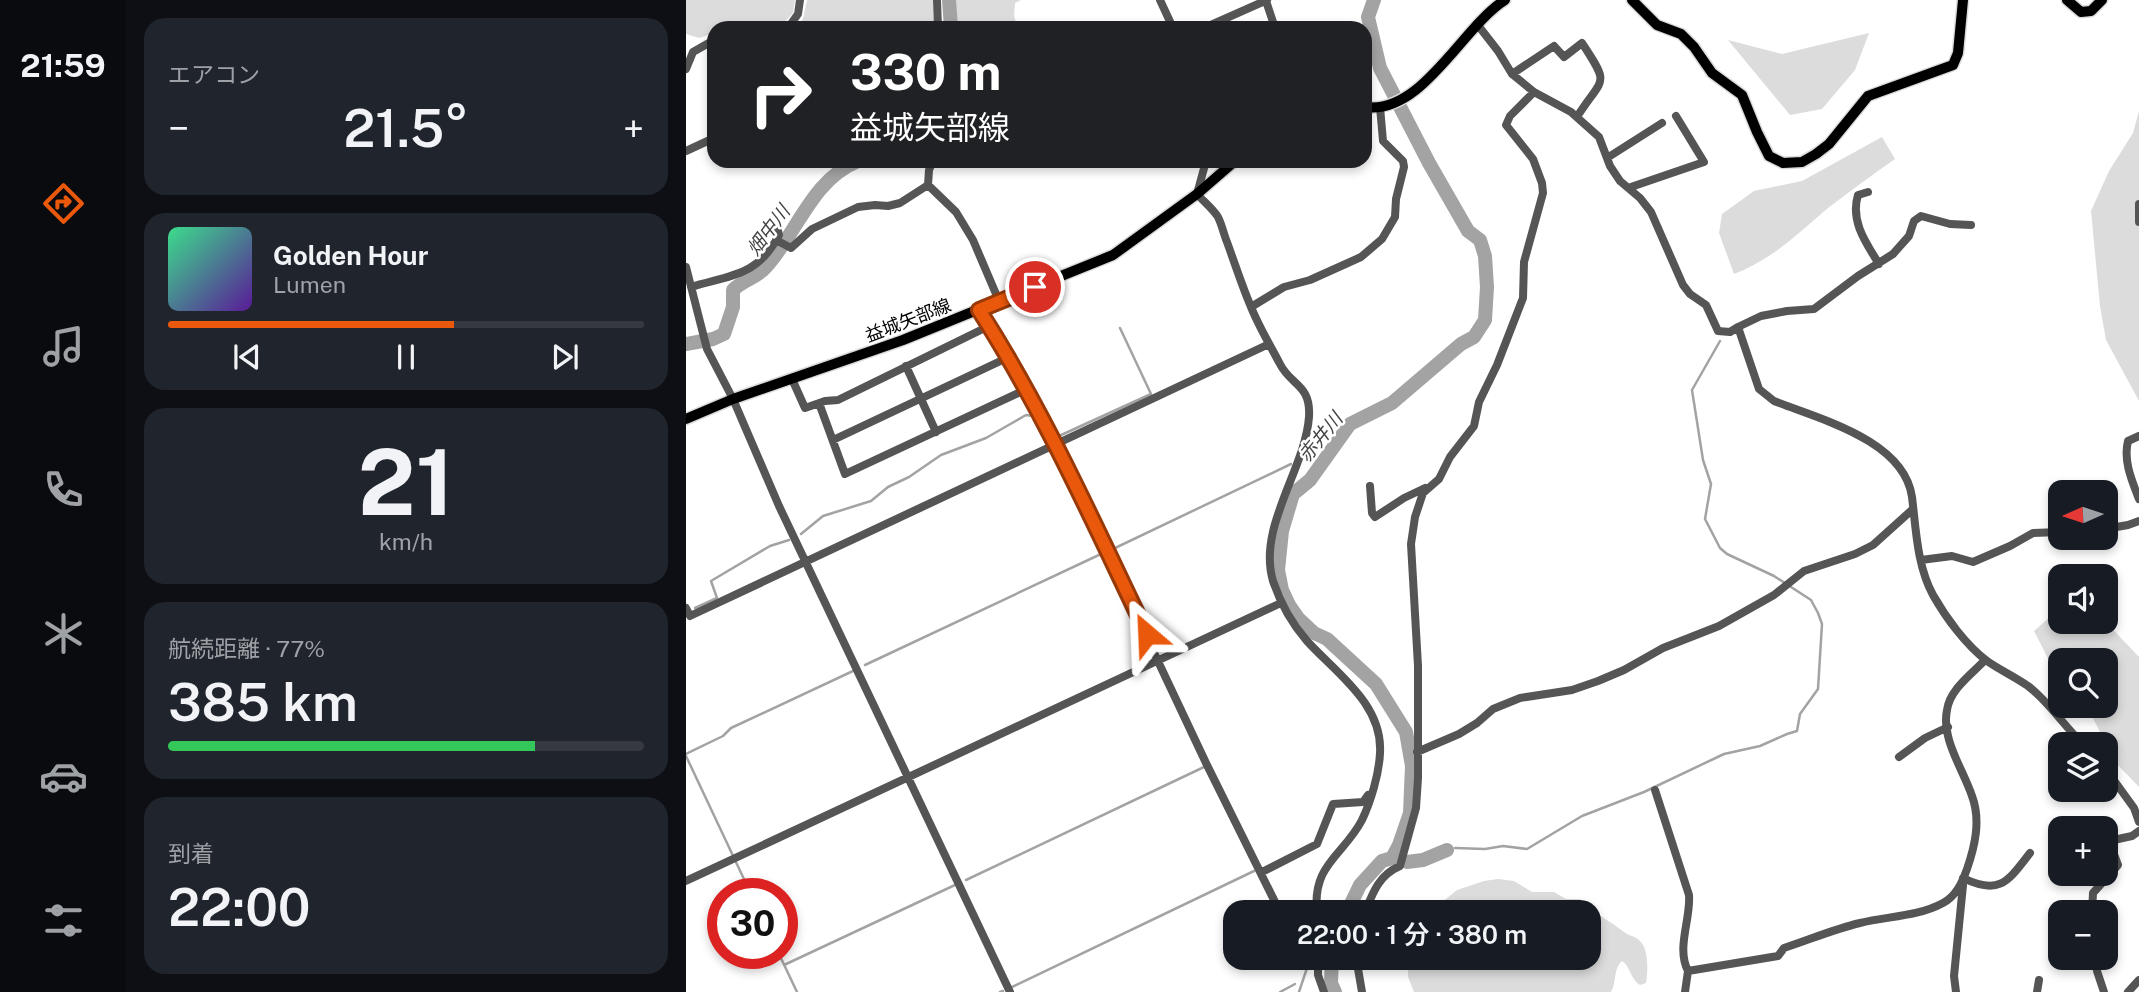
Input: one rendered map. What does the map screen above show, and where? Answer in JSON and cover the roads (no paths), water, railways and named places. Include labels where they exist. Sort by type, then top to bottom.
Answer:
[{"type":"main road","points":[[1372,107],[1391,104],[1423,86],[1477,24],[1505,0]]},
{"type":"main road","points":[[1632,0],[1657,25],[1681,34],[1712,72],[1742,95],[1769,156],[1783,163],[1802,162],[1829,144],[1868,96],[1953,65],[1958,53],[1963,0]]},
{"type":"main road","points":[[2067,0],[2081,12],[2091,10],[2102,0]]},
{"type":"main road","name":"益城矢部線","points":[[686,419],[733,399],[903,340],[1113,255],[1197,194],[1227,168]]},
{"type":"street","points":[[793,21],[798,14],[800,0]]},
{"type":"street","points":[[937,0],[938,21]]},
{"type":"street","points":[[1160,0],[1169,21]]},
{"type":"street","points":[[1220,21],[1266,0],[1273,21]]},
{"type":"street","points":[[1477,24],[1512,75],[1534,92],[1577,117],[1599,136],[1620,181],[1651,212],[1684,285],[1690,294],[1706,305],[1718,331],[1730,332],[1761,316],[1814,309],[1893,254],[1909,236],[1914,221],[1921,216],[1950,224],[1971,225]]},
{"type":"street","points":[[1512,75],[1554,46],[1564,57],[1582,43],[1601,71],[1601,83],[1577,117]]},
{"type":"street","points":[[686,69],[693,52],[707,44]]},
{"type":"street","points":[[1370,486],[1372,513],[1375,517],[1435,484],[1450,457],[1474,426],[1479,402],[1505,347],[1523,298],[1524,261],[1540,210],[1542,183],[1533,159],[1506,125],[1510,116],[1534,92]]},
{"type":"street","points":[[1251,307],[1284,287],[1310,280],[1360,257],[1382,239],[1395,217],[1396,199],[1404,167],[1403,161],[1383,141],[1380,107]]},
{"type":"street","points":[[1629,188],[1704,162],[1676,116]]},
{"type":"street","points":[[1607,158],[1662,123]]},
{"type":"street","points":[[686,151],[707,141]]},
{"type":"street","points":[[930,168],[928,185],[956,212],[973,240],[999,301]]},
{"type":"street","points":[[1204,168],[1197,194],[1218,217],[1251,307],[1284,374],[1299,384],[1308,400],[1309,417],[1298,466],[1281,507],[1272,539],[1272,578],[1281,603],[1305,639],[1355,691],[1369,710],[1379,734],[1380,752],[1372,791],[1362,820],[1324,869],[1318,900]]},
{"type":"street","points":[[777,240],[786,247],[795,246],[812,229],[858,207],[900,203],[928,185]]},
{"type":"street","points":[[1868,192],[1858,195],[1857,221],[1865,241],[1880,264]]},
{"type":"street","points":[[2139,204],[2139,222]]},
{"type":"street","points":[[691,286],[752,269],[777,240],[779,235],[775,218]]},
{"type":"street","points":[[686,267],[707,349],[733,399],[805,560],[1010,992]]},
{"type":"street","points":[[979,310],[1027,389],[1055,443],[1206,763],[1275,900]]},
{"type":"street","points":[[792,379],[805,408],[838,400],[989,326]]},
{"type":"street","points":[[1738,327],[1763,394],[1774,401],[1859,435],[1893,459],[1912,493],[1921,560],[1934,597],[1962,635],[1985,660],[2029,687],[2072,732]]},
{"type":"street","points":[[686,608],[690,616],[1269,344]]},
{"type":"street","points":[[833,440],[1009,358]]},
{"type":"street","points":[[906,366],[936,432]]},
{"type":"street","points":[[819,403],[845,474],[1027,389]]},
{"type":"street","points":[[2139,436],[2128,441],[2126,450],[2130,476],[2139,499]]},
{"type":"street","points":[[1371,900],[1380,880],[1388,871],[1400,866],[1416,808],[1418,666],[1410,544],[1423,493],[1430,485]]},
{"type":"street","points":[[1417,752],[1459,734],[1502,705],[1520,698],[1572,690],[1623,670],[1663,648],[1719,626],[1788,585],[1815,565],[1855,554],[1873,545],[1913,509]]},
{"type":"street","points":[[2118,527],[2139,521]]},
{"type":"street","points":[[1921,560],[1952,556],[1973,562],[2033,533],[2048,532]]},
{"type":"street","points":[[686,881],[1158,658],[1281,603]]},
{"type":"street","points":[[1688,971],[1777,956],[1784,948],[1860,923],[1923,911],[1951,898],[1957,891],[1971,858],[1977,824],[1972,796],[1959,767],[1946,712],[1949,700],[1956,690],[1985,660]]},
{"type":"street","points":[[1899,757],[1925,738],[1948,727]]},
{"type":"street","points":[[2118,786],[2134,808],[2139,822]]},
{"type":"street","points":[[1655,790],[1689,895],[1684,954],[1688,971],[1685,992]]},
{"type":"street","points":[[1262,872],[1317,844],[1333,804],[1363,802],[1372,791]]},
{"type":"street","points":[[2093,900],[2093,893],[2118,865],[2109,841],[2133,836],[2139,831]]},
{"type":"street","points":[[1963,878],[1980,886],[1998,884],[2011,877],[2030,853]]},
{"type":"street","points":[[1956,992],[1954,976],[1963,878]]},
{"type":"street","points":[[1318,970],[1324,992]]},
{"type":"street","points":[[1358,970],[1362,992]]},
{"type":"street","points":[[2097,970],[2105,992]]},
{"type":"street","points":[[2037,992],[2039,980]]},
{"type":"street","points":[[2128,992],[2139,980]]},
{"type":"waterway","name":"畑中川","points":[[949,0],[950,21]]},
{"type":"waterway","name":"赤井川","points":[[1369,21],[1374,0]]},
{"type":"waterway","name":"赤井川","points":[[1353,900],[1360,885],[1382,861],[1392,858],[1410,813],[1412,766],[1406,732],[1376,684],[1327,639],[1314,633],[1289,605],[1282,590],[1278,570],[1282,531],[1293,494],[1310,480],[1350,424],[1392,403],[1461,344],[1474,337],[1485,320],[1487,287],[1485,256],[1480,240],[1468,231],[1429,163],[1380,68],[1372,34]]},
{"type":"waterway","name":"畑中川","points":[[686,344],[724,334],[733,307],[733,290],[765,268],[816,194],[846,168]]},
{"type":"waterway","points":[[1059,436],[1151,394],[1120,328]]},
{"type":"waterway","points":[[1455,848],[1485,849],[1503,846],[1527,849],[1582,816],[1644,792],[1724,754],[1760,746],[1797,731],[1800,714],[1818,689],[1822,624],[1818,613],[1811,600],[1774,576],[1727,554],[1720,548],[1705,519],[1711,484],[1703,460],[1692,390],[1720,341]]},
{"type":"waterway","points":[[801,534],[823,516],[871,501],[888,487],[909,477],[941,455],[986,438],[1026,415],[1033,416],[1048,441]]},
{"type":"waterway","points":[[1113,549],[1291,464]]},
{"type":"waterway","points":[[695,608],[717,598],[711,581],[770,546],[789,540]]},
{"type":"waterway","points":[[865,665],[1101,554]]},
{"type":"waterway","points":[[686,754],[723,736],[731,728],[853,671]]},
{"type":"waterway","points":[[686,756],[743,878]]},
{"type":"waterway","points":[[966,880],[1204,767]]},
{"type":"waterway","points":[[1407,862],[1423,860],[1447,850]]},
{"type":"waterway","points":[[1012,987],[1254,871]]},
{"type":"waterway","points":[[798,958],[955,885]]},
{"type":"waterway","points":[[786,969],[797,992]]},
{"type":"waterway","points":[[1299,992],[1306,970]]},
{"type":"waterway","name":"赤井川","points":[[1332,970],[1331,983],[1335,992]]},
{"type":"waterway","points":[[1280,992],[1295,984]]}]
